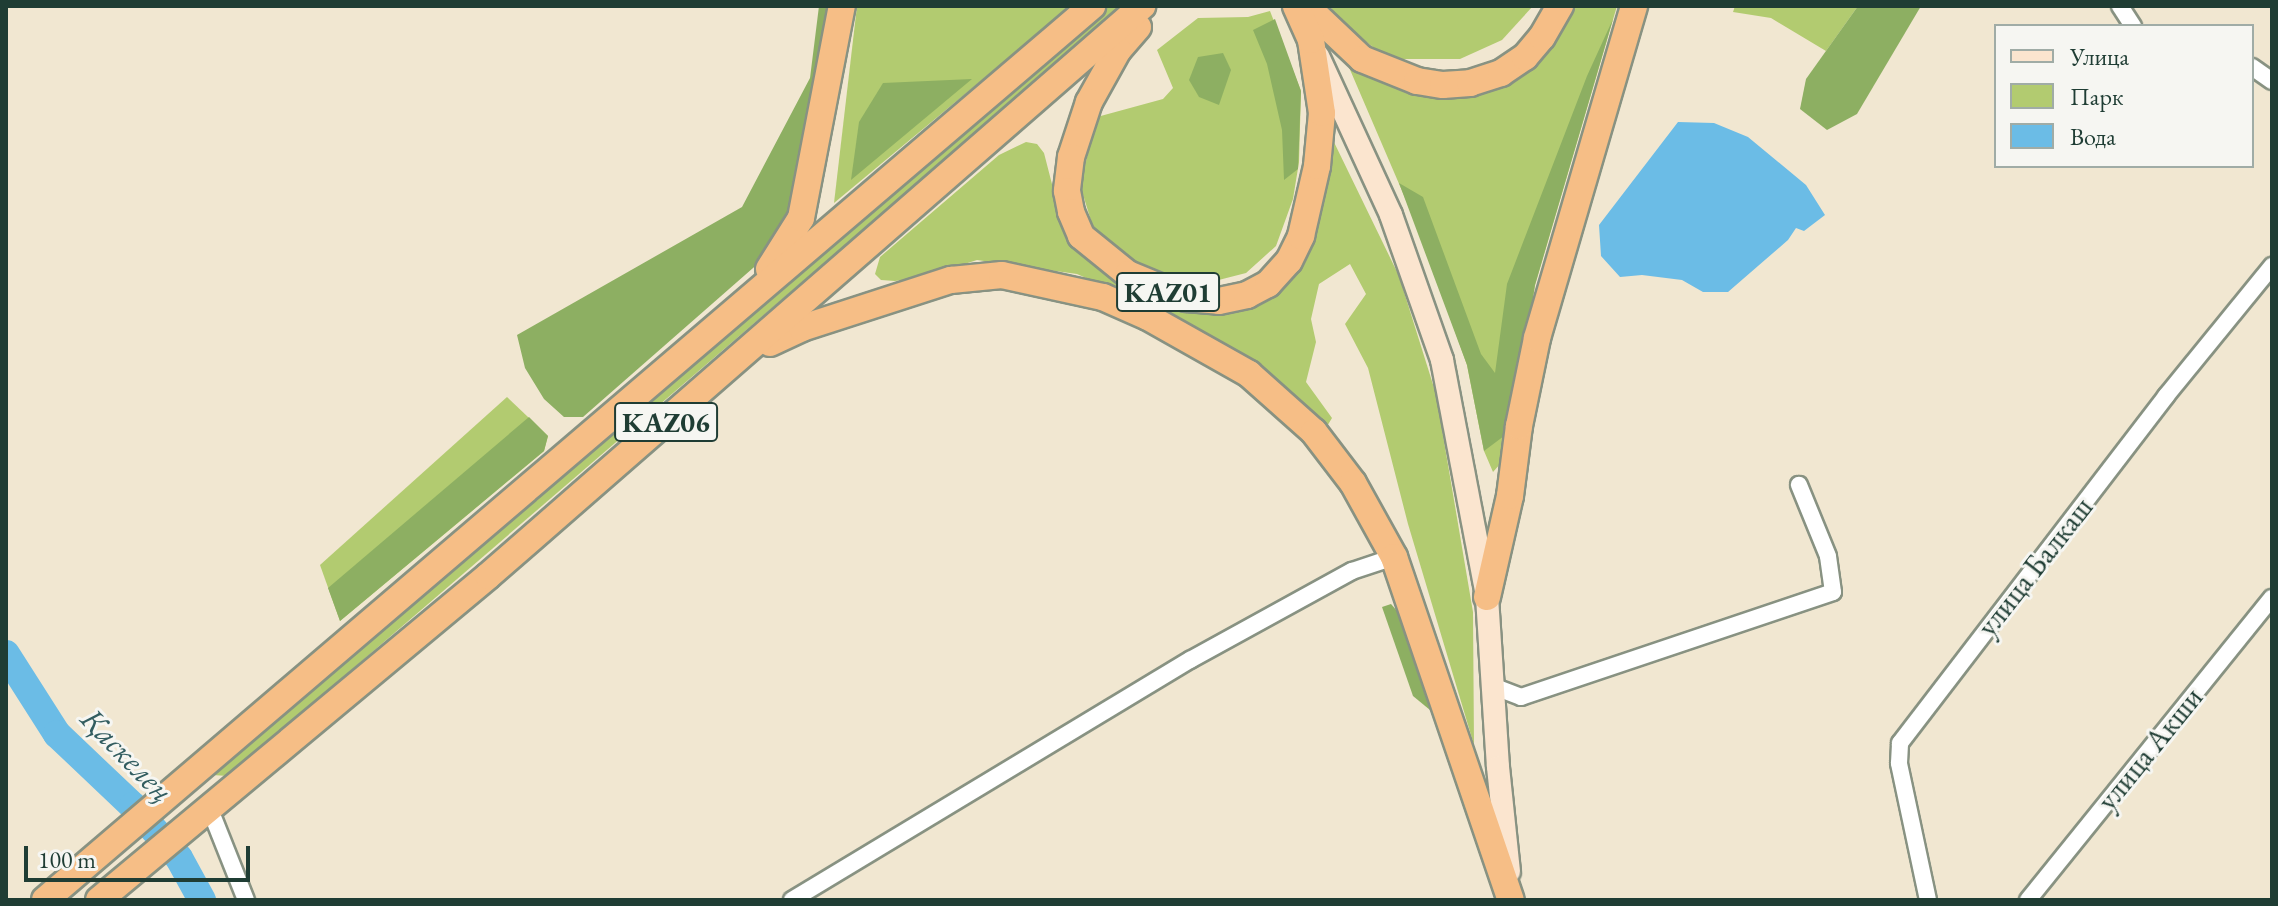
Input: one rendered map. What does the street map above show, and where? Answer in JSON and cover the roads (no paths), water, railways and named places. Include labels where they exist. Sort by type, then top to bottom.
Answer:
[{"type":"highway","points":[[754,292],[801,218],[842,6]]},
{"type":"highway","name":"KАZ06","points":[[45,900],[1092,6]]},
{"type":"highway","name":"KАZ06","points":[[99,900],[488,576],[1142,6]]},
{"type":"highway","name":"KАZ01","points":[[1157,6],[1118,50],[1089,102],[1071,157],[1067,191],[1081,236],[1099,253],[1150,286],[1186,298],[1219,301],[1247,295],[1268,284],[1289,261],[1301,236],[1317,166],[1322,113],[1311,40],[1296,6]]},
{"type":"highway","points":[[1306,6],[1362,59],[1417,81],[1443,85],[1470,83],[1501,73],[1525,57],[1542,37],[1560,6]]},
{"type":"highway","points":[[1487,597],[1510,496],[1519,426],[1537,338],[1634,6]]},
{"type":"highway","points":[[705,389],[768,344],[868,306],[951,280],[1002,275],[1048,282],[1103,297],[1148,317],[1249,374],[1314,432],[1353,483],[1394,557],[1512,900]]},
{"type":"main road","points":[[1311,40],[1391,215],[1442,360],[1487,597],[1501,808],[1512,900]]},
{"type":"street","points":[[2120,6],[2132,24]]},
{"type":"street","points":[[2254,68],[2272,81]]},
{"type":"street","name":"улица Балкаш","points":[[1928,900],[1899,763],[1900,743],[2166,396],[2272,266]]},
{"type":"street","points":[[1495,687],[1521,697],[1833,592],[1828,556],[1799,485]]},
{"type":"street","points":[[792,900],[1217,644],[1352,571],[1394,557]]},
{"type":"street","name":"улица Акши","points":[[2028,900],[2272,598]]},
{"type":"street","points":[[209,807],[246,900]]},
{"type":"water","points":[[1678,122],[1714,123],[1748,137],[1806,185],[1825,215],[1804,231],[1796,228],[1788,240],[1728,292],[1703,292],[1682,280],[1642,275],[1620,277],[1601,256],[1599,225]]},
{"type":"waterway","name":"Қаскелең","points":[[6,654],[57,734],[133,806],[179,858],[202,900]]}]
